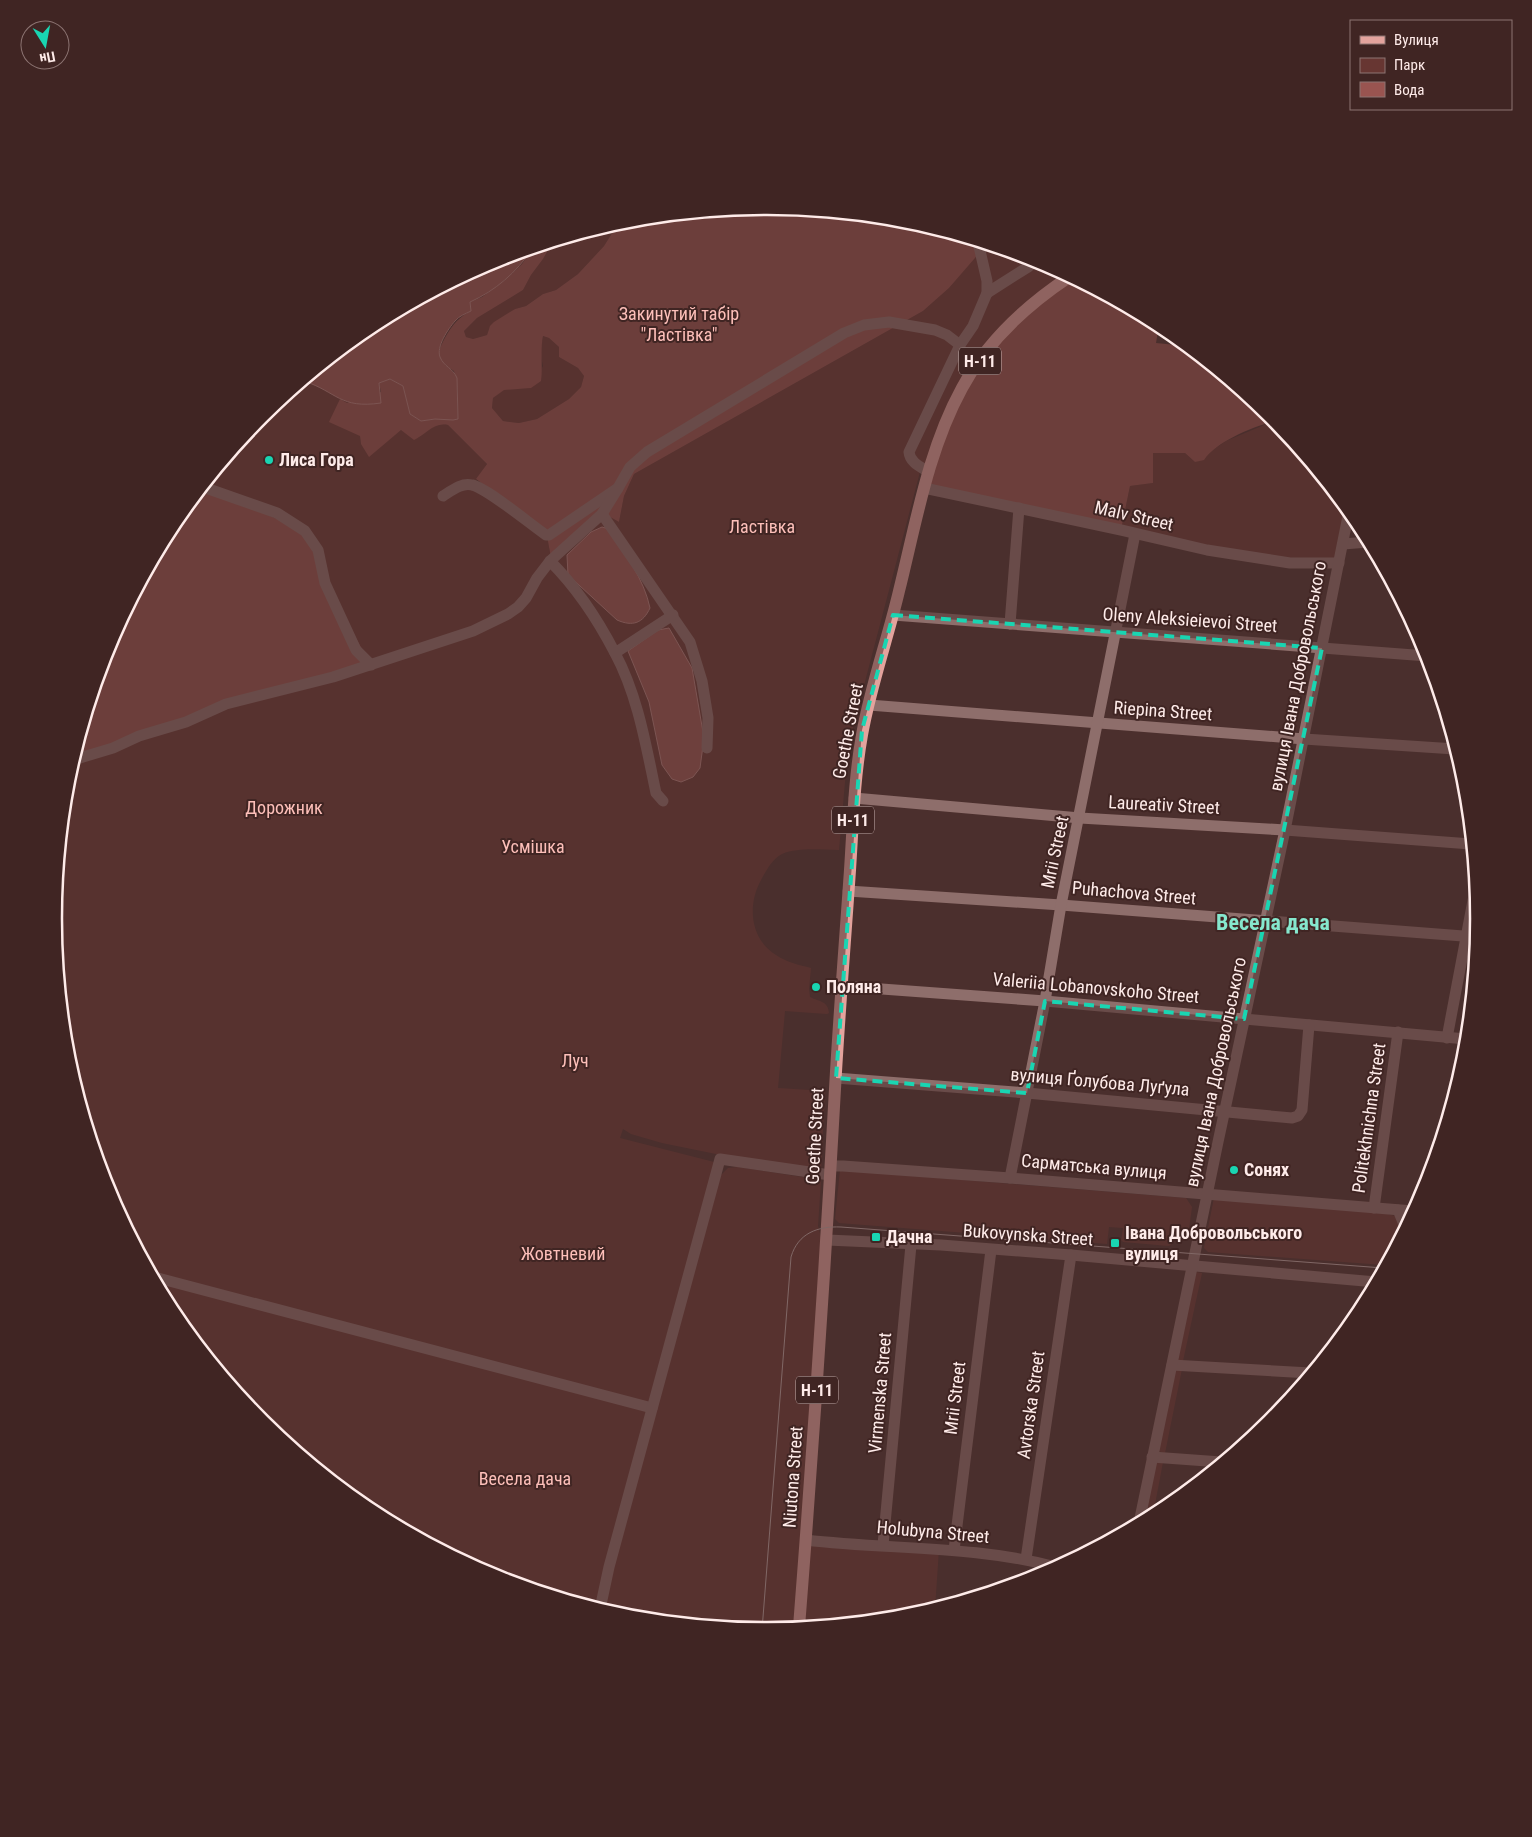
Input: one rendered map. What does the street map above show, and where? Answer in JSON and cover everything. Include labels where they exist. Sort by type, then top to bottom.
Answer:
[{"type":"main road","name":"Н-11","points":[[929,472],[950,412],[962,387],[982,357],[1015,321],[1063,282]]},
{"type":"main road","name":"Goethe Street","points":[[826,1240],[841,986],[859,750],[929,472]]},
{"type":"main road","name":"Niutona Street","points":[[800,1621],[826,1240]]},
{"type":"street","points":[[929,472],[913,462],[909,452],[960,345],[973,326],[987,292],[986,276],[979,248]]},
{"type":"street","points":[[987,292],[1029,266]]},
{"type":"street","points":[[81,758],[113,748],[139,736],[186,722],[226,704],[371,665],[473,631],[508,614],[518,608],[526,598],[537,578],[550,561],[602,514],[630,467],[648,452],[844,333],[864,326],[889,322],[935,330],[947,335],[960,345]]},
{"type":"street","points":[[444,496],[459,486],[471,484],[483,490],[546,535],[555,531],[618,488]]},
{"type":"street","name":"Malv Street","points":[[924,488],[1207,550],[1290,563],[1339,563]]},
{"type":"street","points":[[209,489],[277,513],[305,531],[318,550],[324,582],[356,649],[371,665]]},
{"type":"street","points":[[1010,624],[1019,508]]},
{"type":"street","points":[[602,514],[690,642],[702,681],[708,718],[707,748]]},
{"type":"street","name":"вулиця Івана Добровольського","points":[[1141,1513],[1224,1111],[1304,739],[1346,522]]},
{"type":"street","name":"Mrii Street","points":[[1010,1178],[1045,1001],[1061,905],[1136,534]]},
{"type":"street","points":[[1343,544],[1360,543]]},
{"type":"street","points":[[550,561],[561,572],[602,628],[624,669],[638,715],[656,793],[663,801]]},
{"type":"street","points":[[615,653],[673,615]]},
{"type":"street","name":"Oleny Aleksieievoi Street","points":[[893,615],[1418,655]]},
{"type":"street","name":"Riepina Street","points":[[869,705],[1098,724],[1449,749]]},
{"type":"street","name":"Laureativ Street","points":[[854,798],[1080,818],[1285,830],[1465,844]]},
{"type":"street","name":"Puhachova Street","points":[[848,891],[1469,936]]},
{"type":"street","points":[[1447,1038],[1469,950]]},
{"type":"street","name":"Valeriia Lobanovskoho Street","points":[[841,986],[1045,1001],[1459,1039]]},
{"type":"street","name":"вулиця Ґолубова Луґула","points":[[836,1078],[1027,1093],[1292,1118],[1298,1116],[1302,1110],[1310,1025]]},
{"type":"street","name":"Politekhnichna Street","points":[[1374,1208],[1398,1032]]},
{"type":"street","name":"Сарматська вулиця","points":[[652,1408],[720,1159],[831,1171],[843,1166],[1406,1211]]},
{"type":"street","points":[[1398,1210],[1402,1219]]},
{"type":"street","name":"Bukovynska Street","points":[[826,1240],[941,1245],[1368,1281]]},
{"type":"street","name":"Virmenska Street","points":[[883,1545],[911,1245]]},
{"type":"street","name":"Mrii Street","points":[[954,1550],[991,1250]]},
{"type":"street","name":"Avtorska Street","points":[[1026,1559],[1071,1255]]},
{"type":"street","points":[[163,1279],[652,1408],[601,1602]]},
{"type":"street","points":[[1172,1365],[1303,1373]]},
{"type":"street","points":[[1152,1458],[1213,1462]]},
{"type":"street","name":"Holubyna Street","points":[[806,1540],[954,1550],[1026,1559],[1044,1564]]},
{"type":"highlighted area","points":[[893,615],[1322,648],[1244,1019],[1045,1001],[1027,1093],[836,1078],[862,730]]},
{"type":"green space","name":"Закинутий табір \"Ластівка\"","points":[[766,215],[858,221],[948,239],[980,249],[981,251],[949,288],[923,311],[634,474],[624,496],[619,522],[610,517],[589,529],[552,563],[546,531],[476,479],[487,464],[448,425],[438,425],[414,440],[401,430],[369,457],[361,444],[360,436],[329,422],[340,399],[347,403],[381,392],[379,383],[390,379],[403,386],[410,414],[421,421],[458,419],[458,392],[454,371],[440,360],[439,352],[454,324],[471,311],[470,302],[482,297],[505,280],[526,257],[548,250],[523,290],[477,318],[464,331],[466,337],[473,339],[487,335],[490,326],[494,322],[515,309],[526,306],[543,294],[556,290],[578,274],[604,246],[612,233],[629,229],[674,221]],"holes":[[[543,336],[549,338],[559,347],[559,357],[578,368],[584,376],[581,387],[569,399],[537,419],[519,423],[503,421],[492,408],[493,398],[504,390],[531,388],[541,381]]]},
{"type":"green space","points":[[612,233],[604,246],[578,274],[556,290],[543,294],[526,306],[515,309],[489,329],[487,335],[473,339],[466,337],[464,331],[477,318],[523,290],[548,250]]},
{"type":"green space","points":[[979,248],[992,252],[1065,283],[929,472],[921,468],[852,731],[847,759],[839,850],[803,850],[782,854],[767,869],[754,900],[754,921],[756,931],[761,940],[767,948],[780,957],[811,968],[810,997],[823,1002],[827,1006],[829,1013],[785,1011],[778,1088],[825,1091],[821,1170],[780,1167],[662,1143],[631,1134],[623,1129],[620,1138],[718,1163],[720,1176],[728,1168],[738,1167],[821,1180],[818,1226],[822,1241],[795,1621],[766,1622],[674,1616],[584,1598],[540,1585],[455,1549],[414,1528],[338,1477],[302,1447],[237,1382],[208,1347],[181,1309],[135,1230],[116,1188],[86,1101],[76,1056],[64,965],[62,918],[64,872],[76,781],[89,726],[189,517],[208,490],[237,455],[302,390],[338,360],[381,330],[360,436],[361,444],[389,439],[401,430],[418,438],[435,426],[448,425],[487,464],[476,480],[546,531],[552,563],[589,529],[610,517],[619,522],[624,496],[634,474],[923,311],[949,288],[980,251]]},
{"type":"green space","points":[[1064,282],[1118,309],[1157,334],[1156,343],[1172,345],[1194,360],[1230,390],[1266,424],[1226,441],[1204,460],[1195,462],[1185,453],[1153,453],[1153,483],[1130,486],[1121,530],[924,488],[936,448],[982,357]]},
{"type":"green space","points":[[543,336],[549,338],[559,347],[559,357],[578,368],[584,376],[581,387],[569,399],[537,419],[519,423],[503,421],[492,408],[493,398],[504,389],[531,388],[543,366],[540,351]]},
{"type":"green space","points":[[1266,424],[1295,455],[1324,490],[1347,522],[1339,563],[1319,564],[1121,530],[1130,486],[1153,483],[1153,453],[1185,453],[1195,462],[1226,441]]},
{"type":"green space","points":[[209,489],[305,531],[325,583],[371,665],[226,704],[81,757],[100,692],[116,649],[135,607],[181,528]]},
{"type":"green space","points":[[840,1170],[1186,1198],[1192,1207],[1189,1229],[1169,1246],[1123,1242],[1121,1240],[1123,1228],[1109,1227],[1107,1244],[839,1223],[835,1219]]},
{"type":"green space","points":[[1214,1198],[1388,1214],[1395,1216],[1400,1224],[1378,1265],[1208,1252],[1204,1248]]},
{"type":"green space","points":[[1196,1272],[1202,1273],[1183,1361],[1178,1360]]},
{"type":"green space","points":[[1175,1368],[1182,1369],[1165,1453],[1158,1451]]},
{"type":"green space","points":[[1156,1460],[1163,1462],[1155,1504],[1146,1510]]},
{"type":"green space","points":[[810,1541],[939,1549],[935,1601],[858,1616],[804,1620]]},
{"type":"water","points":[[525,258],[505,280],[470,302],[471,311],[462,315],[452,324],[441,343],[440,357],[457,378],[458,419],[421,421],[410,414],[403,386],[390,379],[379,383],[381,403],[356,404],[347,402],[310,383],[338,360],[414,309],[455,288]]},
{"type":"water","points":[[602,527],[609,529],[639,577],[647,597],[650,608],[644,617],[637,622],[628,623],[617,620],[568,575],[567,555],[591,532]]},
{"type":"water","points":[[669,628],[692,668],[704,738],[700,768],[693,777],[681,782],[672,779],[662,765],[649,702],[628,651],[658,630]]},
{"type":"tram line","points":[[763,1622],[791,1257],[799,1242],[810,1233],[824,1228],[841,1227],[1376,1267]]},
{"type":"place","name":"Лиса Гора","points":[[269,460]]},
{"type":"place","name":"Поляна","points":[[816,987]]},
{"type":"place","name":"Сонях","points":[[1234,1170]]},
{"type":"place","name":"Дачна","points":[[876,1237]]},
{"type":"place","name":"Івана Добровольського вулиця","points":[[1115,1243]]},
{"type":"district","name":"Весела дача","points":[[1273,922]]},
{"type":"park label","name":"Ластівка","points":[[762,527]]},
{"type":"park label","name":"Дорожник","points":[[284,808]]},
{"type":"park label","name":"Усмішка","points":[[533,847]]},
{"type":"park label","name":"Луч","points":[[575,1061]]},
{"type":"park label","name":"Жовтневий","points":[[563,1254]]}]
